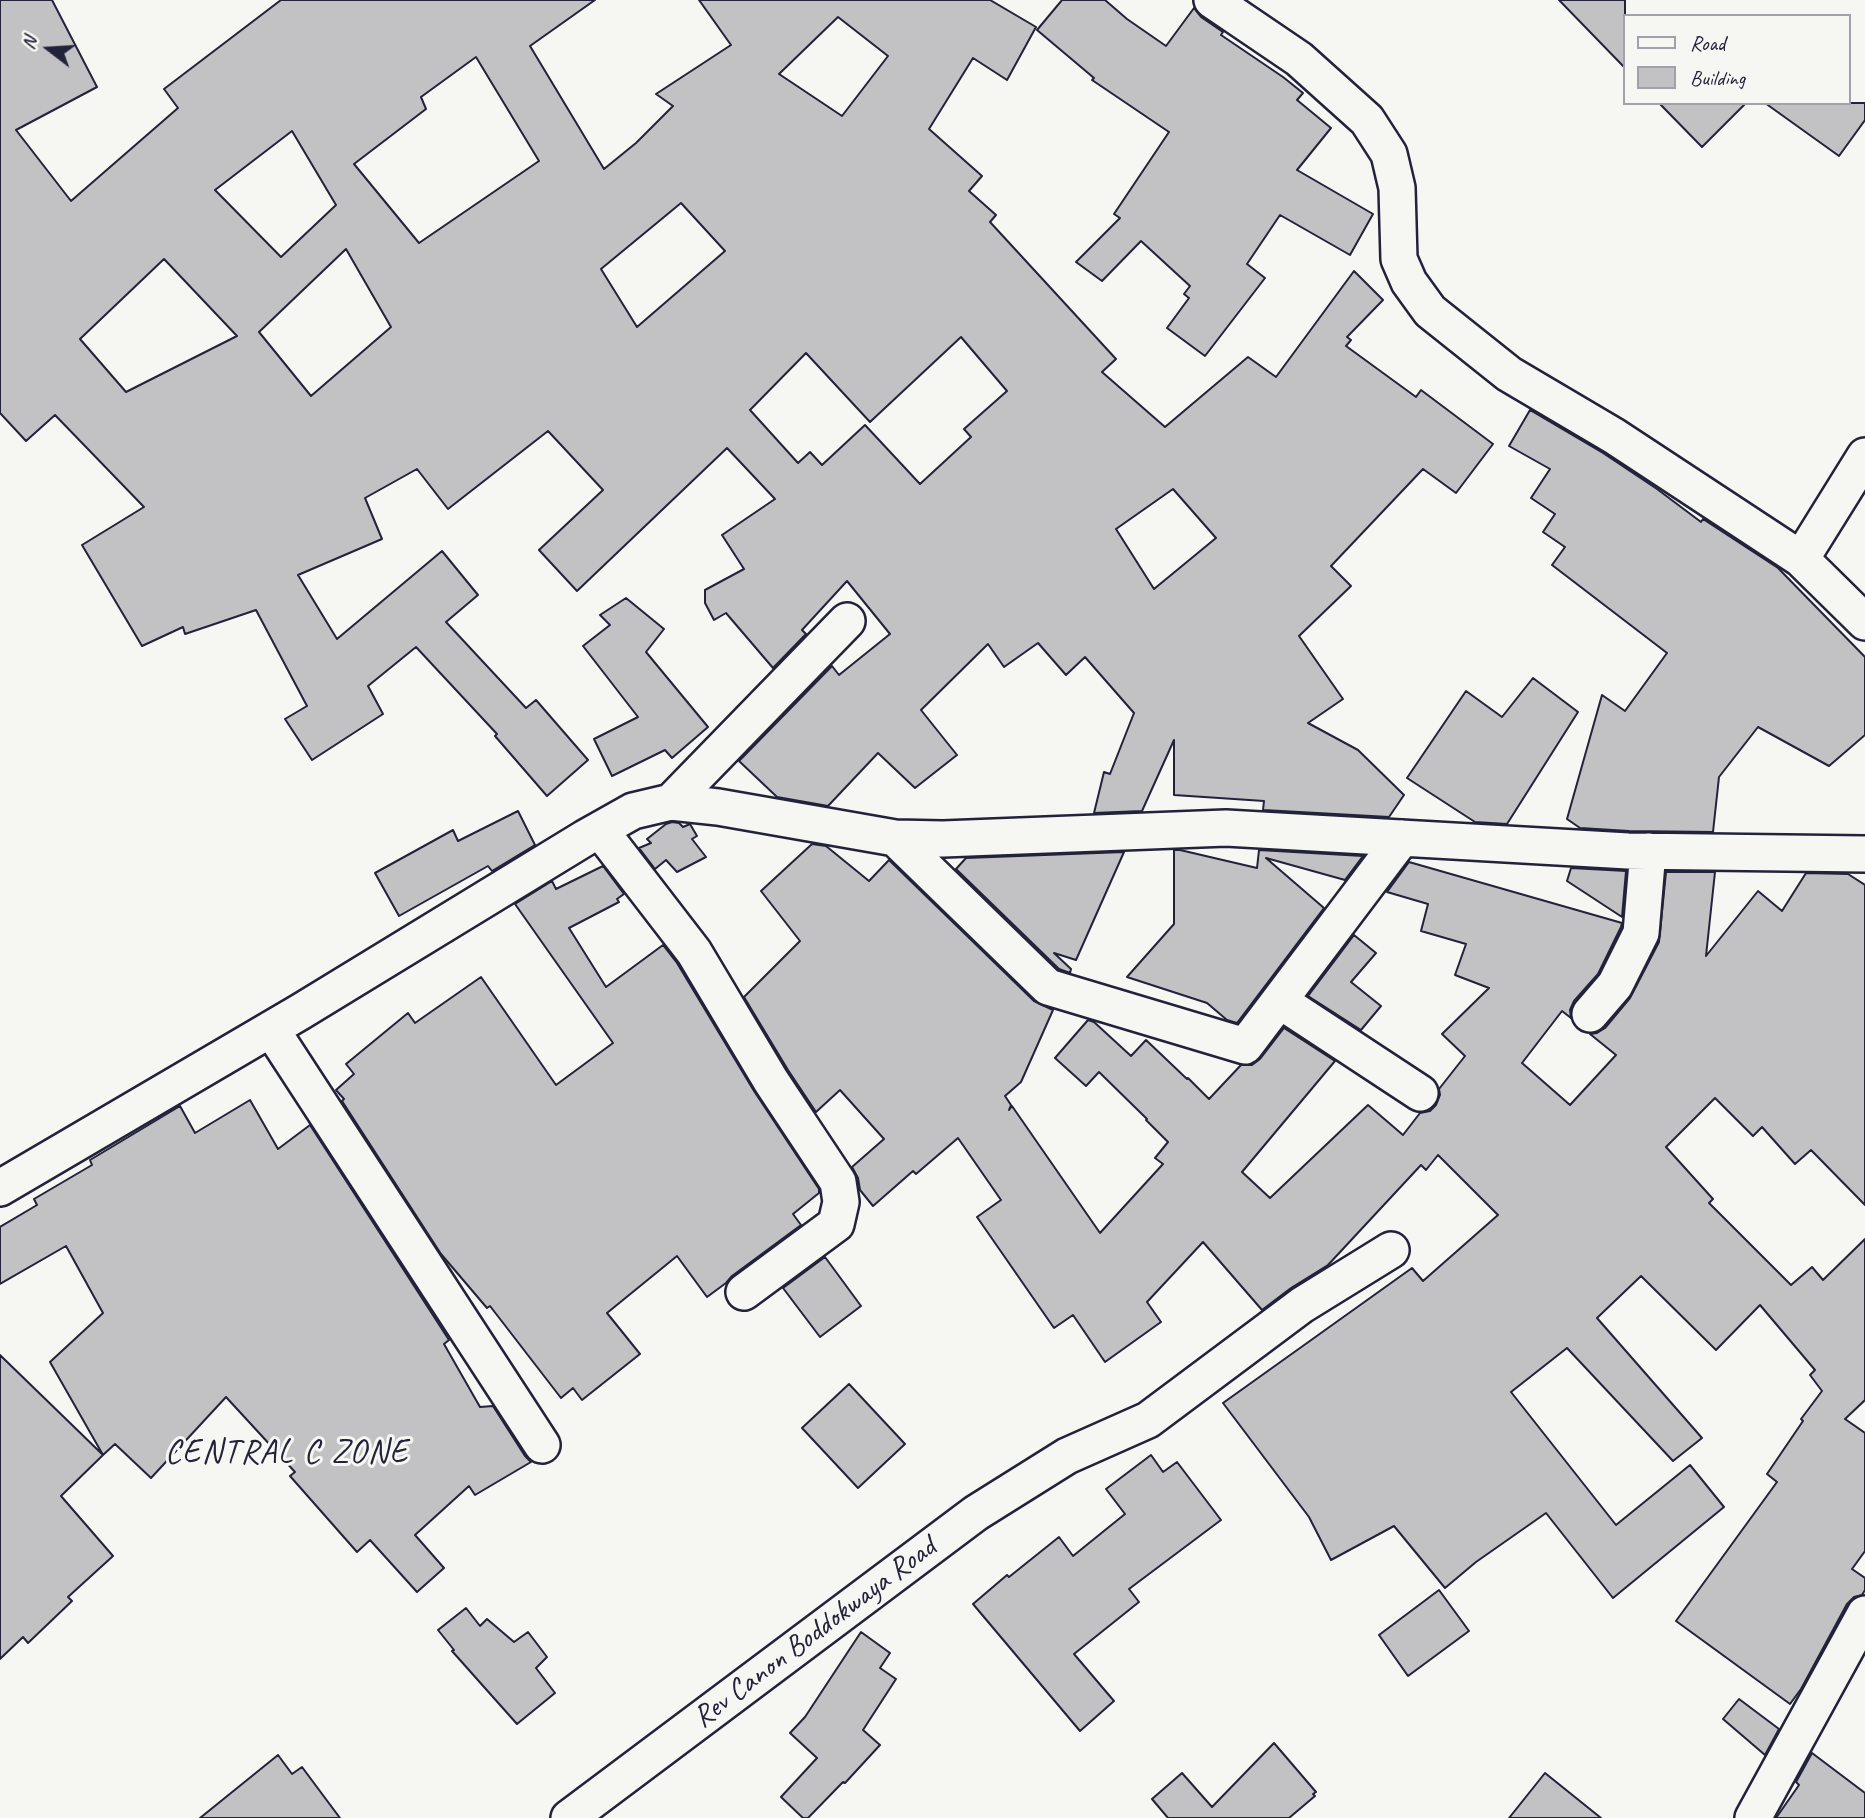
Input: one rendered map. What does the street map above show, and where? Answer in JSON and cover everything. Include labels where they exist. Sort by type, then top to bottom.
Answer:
[{"type":"street","points":[[1212,0],[1299,59],[1367,120],[1389,154],[1396,188],[1399,259],[1409,282],[1430,311],[1509,374],[1614,436],[1801,559],[1865,622]]},
{"type":"street","points":[[1801,559],[1865,456]]},
{"type":"street","points":[[671,802],[847,621]]},
{"type":"street","points":[[0,1188],[633,811],[671,802],[718,807],[895,838],[943,839],[1226,828],[1648,851],[1865,854]]},
{"type":"street","points":[[600,830],[694,952],[771,1081],[838,1182],[841,1202],[836,1224],[744,1292]]},
{"type":"street","points":[[895,838],[1048,987],[1245,1046],[1402,838]]},
{"type":"street","points":[[1590,1014],[1615,985],[1641,933],[1648,851]]},
{"type":"street","points":[[1280,1001],[1420,1093]]},
{"type":"street","points":[[271,1029],[542,1446]]},
{"type":"street","name":"Rev Canon Boddokwaya Road","points":[[569,1818],[976,1513],[1067,1456],[1148,1420],[1302,1305],[1391,1250]]},
{"type":"street","points":[[1753,1818],[1865,1614]]},
{"type":"building","points":[[0,0],[52,0],[97,87],[16,130],[71,201],[178,108],[164,89],[281,0],[595,0],[530,46],[604,169],[636,143],[673,106],[656,94],[731,45],[699,0],[990,0],[1036,27],[1007,80],[973,58],[929,129],[982,176],[969,191],[996,215],[990,222],[1116,359],[1102,372],[1165,427],[1248,357],[1276,377],[1354,271],[1383,300],[1347,337],[1351,340],[1346,346],[1416,397],[1421,390],[1493,444],[1456,493],[1423,469],[1331,566],[1351,586],[1299,636],[1343,699],[1308,723],[1358,750],[1404,795],[1389,817],[1263,810],[1264,801],[1174,795],[1174,740],[1142,811],[1094,813],[1104,772],[1110,774],[1134,713],[1085,657],[1066,675],[1038,643],[1004,667],[988,644],[921,710],[957,755],[915,788],[878,753],[828,806],[777,797],[739,761],[832,666],[839,675],[890,634],[847,581],[802,630],[806,634],[773,668],[726,613],[714,620],[705,603],[705,590],[744,569],[722,535],[775,499],[727,448],[577,591],[539,550],[603,490],[548,431],[448,509],[417,469],[365,498],[382,539],[298,575],[337,639],[442,551],[478,595],[446,622],[526,708],[536,700],[588,760],[547,796],[495,736],[497,734],[416,647],[368,686],[383,714],[312,760],[285,719],[307,706],[256,610],[185,634],[183,627],[142,646],[82,545],[144,507],[55,415],[26,441],[0,413]],"holes":[[[838,17],[888,56],[842,116],[779,74]],[[476,57],[539,161],[419,243],[354,164],[426,109],[421,97]],[[292,131],[336,205],[281,257],[215,190]],[[681,203],[725,251],[637,327],[601,269]],[[346,249],[391,327],[311,396],[259,332]],[[164,259],[237,336],[126,392],[80,339]],[[961,337],[1007,391],[964,429],[971,437],[920,484],[865,425],[822,465],[810,452],[798,463],[750,410],[806,353],[870,422]],[[1173,489],[1216,538],[1154,589],[1116,529]]]},
{"type":"building","points":[[1062,0],[1105,0],[1166,46],[1194,8],[1201,17],[1223,32],[1221,35],[1303,93],[1297,100],[1331,128],[1297,170],[1373,214],[1350,255],[1280,215],[1247,264],[1265,278],[1205,356],[1167,328],[1189,298],[1184,294],[1190,286],[1141,241],[1102,281],[1076,262],[1120,218],[1114,214],[1169,132],[1092,80],[1094,78],[1037,30]]},
{"type":"building","points":[[1559,0],[1625,0],[1624,67]]},
{"type":"building","points":[[1865,103],[1865,120],[1839,156],[1768,105]]},
{"type":"building","points":[[1661,105],[1744,105],[1702,147]]},
{"type":"building","points":[[1530,410],[1603,453],[1701,522],[1703,519],[1778,568],[1865,657],[1865,735],[1829,766],[1758,727],[1719,777],[1713,832],[1580,828],[1567,819],[1602,695],[1625,711],[1667,653],[1552,565],[1565,547],[1543,532],[1555,514],[1531,498],[1550,469],[1509,446]]},
{"type":"building","points":[[626,598],[664,629],[646,652],[708,727],[672,758],[665,750],[612,776],[594,739],[638,717],[583,646],[610,625],[600,615]]},
{"type":"building","points":[[1533,678],[1578,712],[1507,824],[1475,822],[1407,778],[1466,691],[1502,717]]},
{"type":"building","points":[[518,811],[535,845],[492,871],[488,866],[399,916],[375,873],[453,830],[458,841]]},
{"type":"building","points":[[672,822],[683,827],[690,824],[697,836],[692,839],[706,857],[677,872],[666,860],[655,869],[639,848],[651,843],[647,839]]},
{"type":"building","points":[[812,844],[826,846],[869,881],[889,860],[1034,1001],[1053,1010],[1021,1082],[1005,1096],[1011,1105],[1009,1110],[1012,1106],[1100,1233],[1163,1164],[1155,1158],[1168,1142],[1099,1072],[1086,1086],[1055,1058],[1088,1020],[1094,1022],[1131,1056],[1146,1040],[1209,1099],[1241,1065],[1252,1065],[1260,1059],[1284,1028],[1335,1061],[1242,1172],[1270,1198],[1368,1105],[1403,1135],[1420,1113],[1430,1111],[1436,1105],[1439,1089],[1465,1056],[1442,1034],[1489,988],[1455,975],[1466,944],[1421,931],[1428,904],[1387,892],[1409,862],[1622,923],[1598,974],[1574,1001],[1570,1010],[1571,1018],[1562,1011],[1522,1063],[1570,1105],[1616,1055],[1590,1034],[1605,1028],[1630,998],[1659,942],[1666,872],[1715,872],[1706,956],[1758,891],[1782,911],[1806,873],[1848,874],[1865,885],[1865,1205],[1811,1150],[1795,1164],[1762,1127],[1753,1136],[1715,1098],[1666,1147],[1713,1199],[1709,1203],[1791,1285],[1812,1267],[1823,1280],[1865,1239],[1865,1400],[1845,1419],[1865,1433],[1865,1551],[1852,1569],[1865,1578],[1865,1590],[1862,1595],[1854,1597],[1847,1604],[1801,1689],[1790,1704],[1676,1621],[1777,1482],[1767,1474],[1822,1391],[1810,1375],[1815,1370],[1760,1305],[1716,1350],[1641,1276],[1597,1318],[1702,1438],[1673,1461],[1567,1348],[1511,1392],[1616,1525],[1690,1465],[1724,1507],[1613,1598],[1546,1513],[1476,1562],[1445,1588],[1394,1526],[1331,1560],[1309,1517],[1223,1403],[1412,1268],[1423,1281],[1498,1215],[1438,1155],[1426,1170],[1421,1165],[1328,1265],[1262,1310],[1203,1242],[1147,1302],[1161,1322],[1105,1362],[1073,1315],[1054,1328],[977,1217],[1001,1200],[958,1138],[916,1174],[913,1171],[873,1206],[860,1190],[852,1167],[884,1139],[840,1090],[816,1112],[744,997],[800,941],[761,891]]},
{"type":"building","points":[[1174,850],[1257,868],[1259,850],[1363,856],[1345,880],[1266,858],[1324,908],[1237,1023],[1227,1020],[1207,1003],[1127,977],[1174,924]]},
{"type":"building","points":[[1124,852],[1076,960],[1054,953],[1071,969],[1070,973],[1059,969],[956,869],[966,858]]},
{"type":"building","points":[[603,866],[624,894],[617,899],[619,902],[569,928],[606,987],[663,945],[677,963],[754,1091],[819,1189],[819,1193],[793,1214],[801,1225],[707,1297],[677,1256],[607,1313],[640,1354],[582,1400],[573,1388],[561,1398],[490,1306],[487,1308],[441,1254],[336,1090],[354,1074],[346,1064],[408,1013],[415,1023],[481,977],[556,1085],[613,1043],[515,904],[552,881],[556,889]]},
{"type":"building","points":[[1571,868],[1626,871],[1622,917],[1567,881]]},
{"type":"building","points":[[1354,935],[1376,953],[1351,982],[1381,1006],[1361,1030],[1308,996]]},
{"type":"building","points":[[250,1100],[278,1149],[310,1125],[449,1340],[444,1344],[480,1407],[493,1406],[531,1462],[475,1495],[469,1486],[415,1535],[444,1568],[417,1592],[370,1540],[357,1552],[290,1476],[295,1472],[226,1397],[151,1478],[115,1444],[103,1455],[50,1362],[103,1313],[66,1246],[0,1284],[0,1227],[37,1205],[34,1199],[92,1165],[90,1160],[180,1106],[195,1133]]},
{"type":"building","points":[[825,1257],[861,1306],[820,1337],[783,1288]]},
{"type":"building","points":[[0,1355],[103,1455],[61,1496],[113,1556],[68,1597],[72,1601],[28,1643],[23,1637],[0,1659]]},
{"type":"building","points":[[849,1384],[905,1444],[858,1488],[802,1428]]},
{"type":"building","points":[[1151,1455],[1163,1472],[1177,1462],[1221,1520],[1129,1589],[1139,1602],[1074,1654],[1114,1701],[1080,1731],[973,1604],[1059,1537],[1073,1556],[1125,1514],[1106,1489]]},
{"type":"building","points":[[1439,1590],[1469,1631],[1408,1676],[1379,1635]]},
{"type":"building","points":[[466,1608],[480,1626],[487,1619],[514,1642],[528,1632],[547,1657],[536,1668],[555,1693],[517,1724],[452,1651],[454,1650],[438,1630]]},
{"type":"building","points":[[861,1632],[890,1653],[880,1668],[896,1679],[863,1730],[880,1745],[845,1783],[843,1782],[808,1818],[803,1818],[781,1797],[817,1758],[790,1733],[805,1717]]},
{"type":"building","points":[[1739,1699],[1779,1729],[1765,1755],[1723,1719]]},
{"type":"building","points":[[1274,1743],[1316,1792],[1313,1794],[1315,1796],[1289,1818],[1168,1818],[1152,1799],[1182,1773],[1212,1807]]},
{"type":"building","points":[[1812,1753],[1865,1793],[1865,1818],[1776,1818],[1799,1785],[1796,1782]]},
{"type":"building","points":[[278,1755],[292,1774],[302,1767],[340,1818],[200,1818]]},
{"type":"building","points":[[1545,1773],[1601,1818],[1509,1818]]},
{"type":"district","name":"CENTRAL C ZONE","points":[[287,1453]]}]
